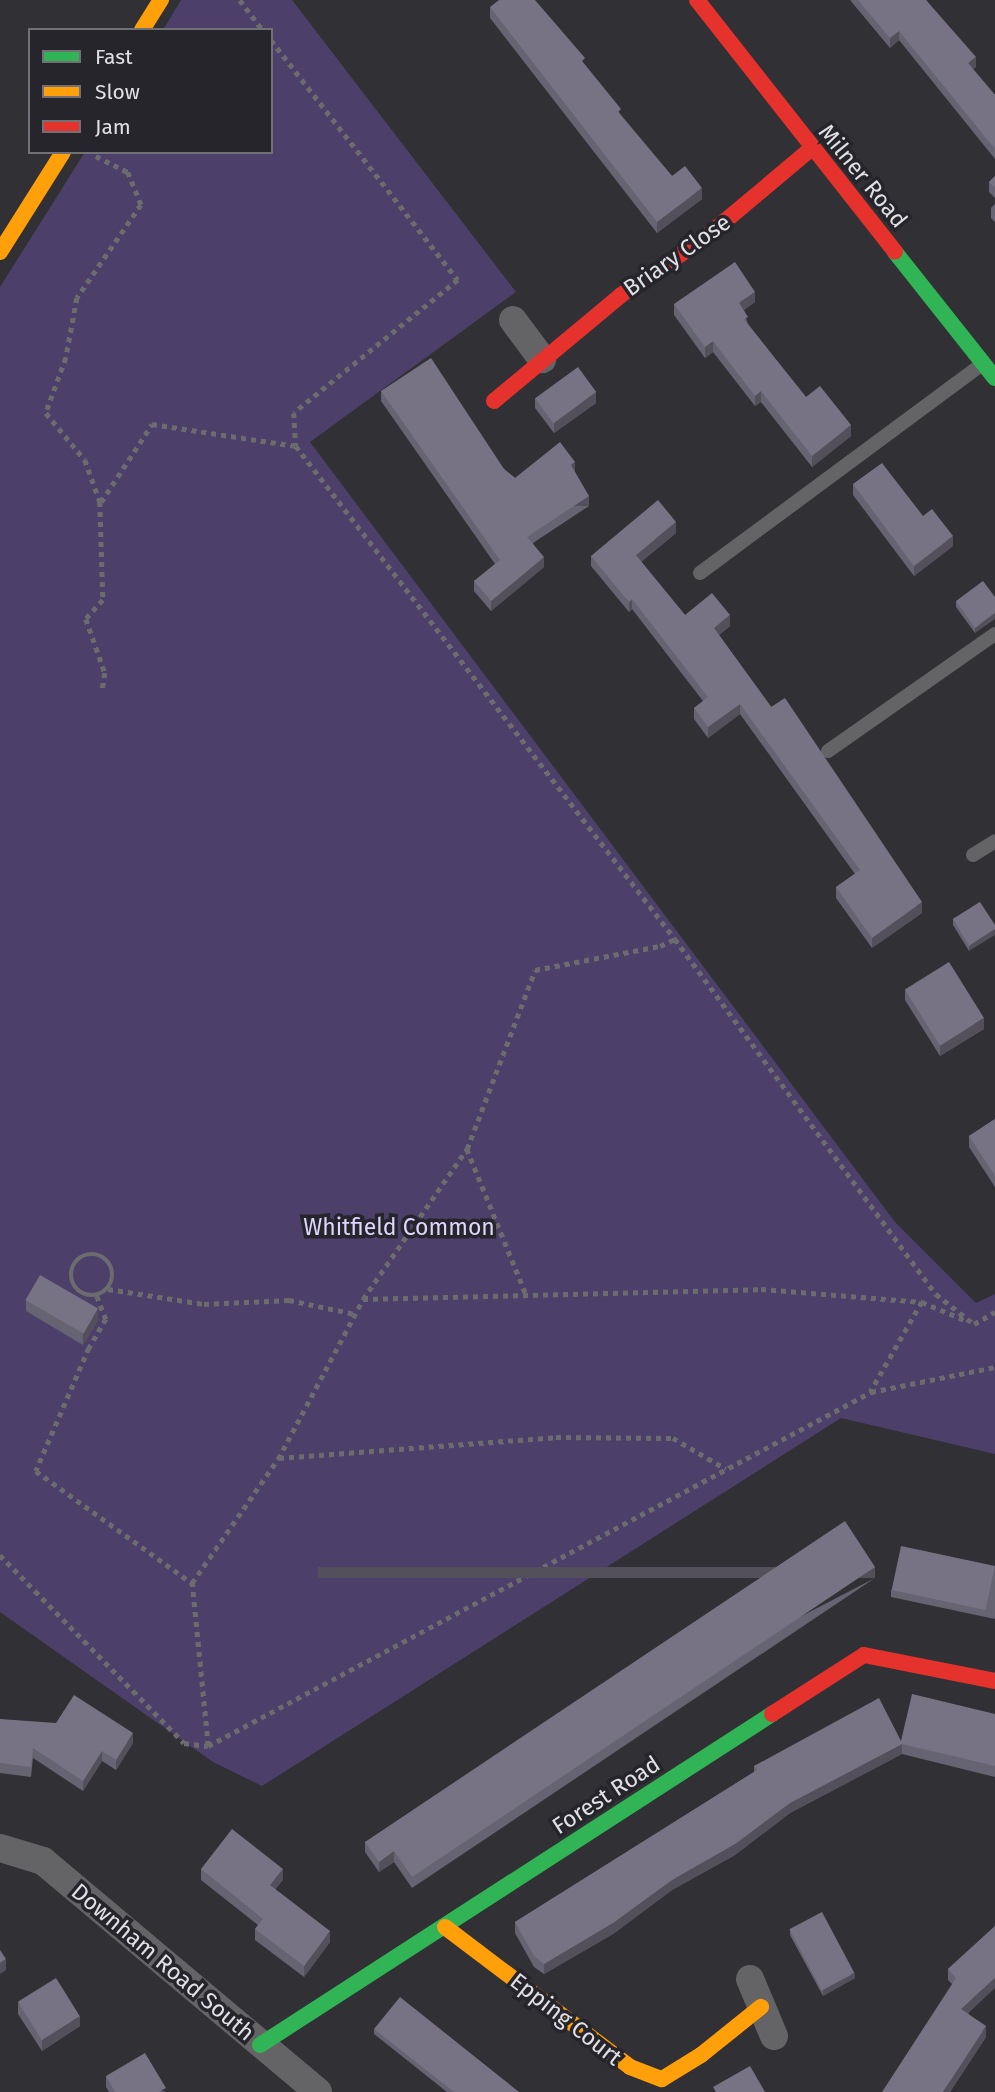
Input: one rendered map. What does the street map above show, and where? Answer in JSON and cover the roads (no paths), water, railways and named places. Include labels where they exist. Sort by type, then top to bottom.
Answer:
[{"type":"street","points":[[143,28],[161,0]]},
{"type":"street","name":"Milner Road","points":[[697,0],[811,149],[995,379]]},
{"type":"street","name":"Briary Close","points":[[494,401],[621,295],[706,237],[811,149]]},
{"type":"street","points":[[0,252],[62,154]]},
{"type":"street","points":[[513,320],[542,359]]},
{"type":"street","name":"Forest Road","points":[[260,2045],[864,1656],[995,1681]]},
{"type":"street","name":"Downham Road South","points":[[0,1848],[43,1861],[318,2092]]},
{"type":"street","name":"Epping Court","points":[[445,1927],[630,2067],[662,2079],[701,2055],[761,2007]]},
{"type":"street","points":[[750,1979],[774,2036]]},
{"type":"lane","points":[[700,573],[983,363]]},
{"type":"lane","points":[[828,751],[995,634]]},
{"type":"lane","points":[[973,855],[995,841]]},
{"type":"park label","name":"Whitfield Common","points":[[399,1227]]}]
